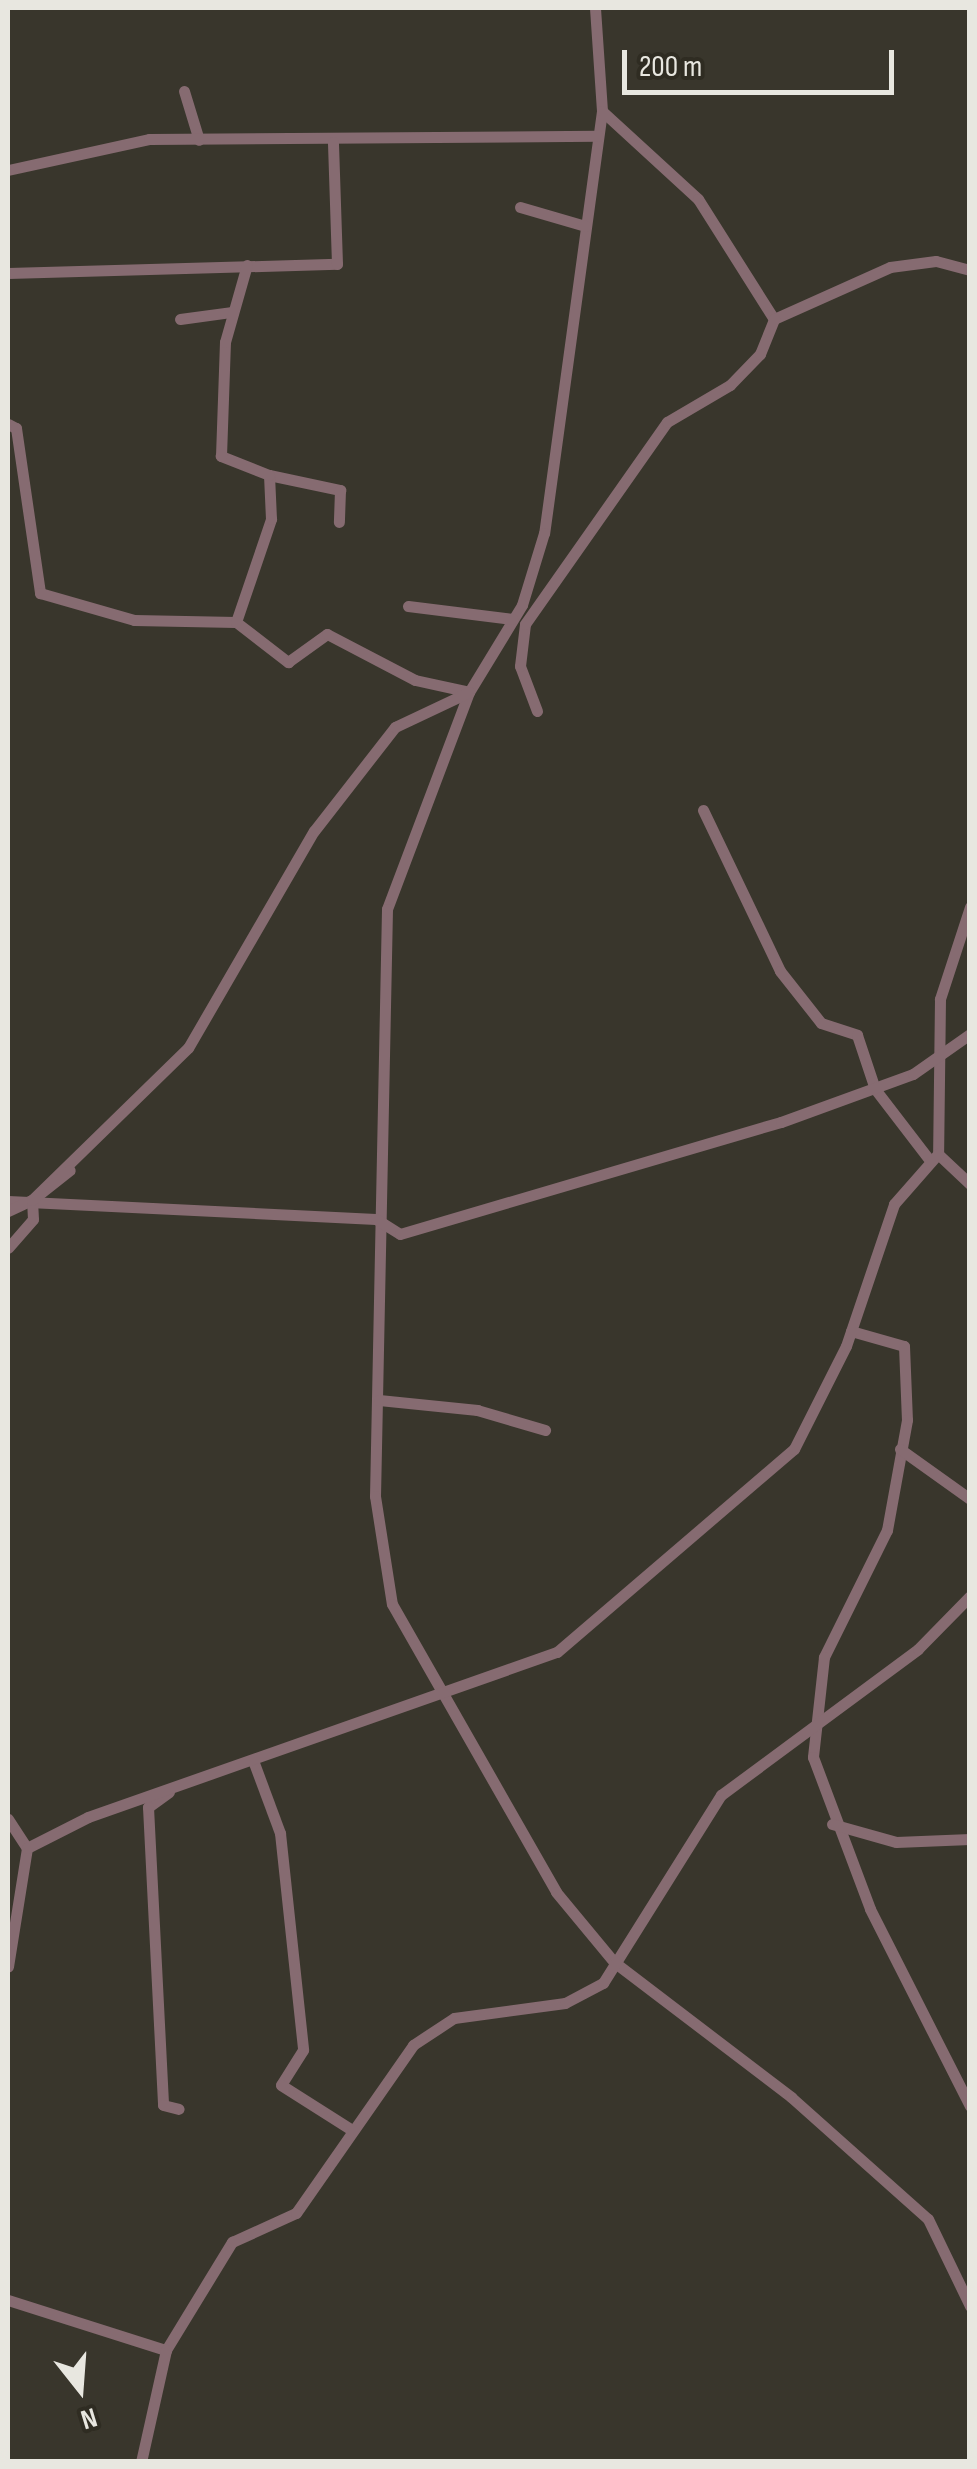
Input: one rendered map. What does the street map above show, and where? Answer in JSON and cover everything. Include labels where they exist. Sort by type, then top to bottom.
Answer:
[{"type":"street","points":[[595,8],[602,112],[544,533],[512,619],[469,692],[387,909],[387,1165],[376,1219],[376,1496],[392,1604],[437,1694],[556,1892],[614,1962],[790,2096],[928,2219],[970,2306]]},
{"type":"street","points":[[184,91],[199,140]]},
{"type":"street","points":[[602,112],[698,199],[774,319]]},
{"type":"street","points":[[8,170],[64,152],[199,140],[334,142],[598,136]]},
{"type":"street","points":[[8,273],[337,264],[334,142]]},
{"type":"street","points":[[520,207],[585,226]]},
{"type":"street","points":[[538,711],[520,666],[525,624],[666,422],[730,384],[760,354],[774,319],[890,268],[936,262],[970,270]]},
{"type":"street","points":[[247,265],[232,312],[221,456],[270,475],[340,490],[339,522]]},
{"type":"street","points":[[180,319],[232,312]]},
{"type":"street","points":[[8,424],[16,428],[40,593],[134,620],[236,622],[288,662],[327,634],[415,680],[469,692]]},
{"type":"street","points":[[236,622],[271,519],[270,475]]},
{"type":"street","points":[[408,606],[512,619]]},
{"type":"street","points":[[8,1211],[60,1184],[85,1150],[188,1048],[361,765],[395,727],[469,692]]},
{"type":"street","points":[[703,810],[780,971],[821,1023],[858,1035],[875,1089],[933,1156],[970,1184]]},
{"type":"street","points":[[28,1848],[181,1784],[254,1763],[557,1652],[794,1450],[851,1331],[894,1204],[917,1187],[933,1156],[943,1058],[940,999],[970,906]]},
{"type":"street","points":[[8,1201],[376,1219],[400,1234],[875,1089],[943,1058],[970,1034]]},
{"type":"street","points":[[8,1248],[33,1219],[32,1200]]},
{"type":"street","points":[[851,1331],[904,1346],[900,1450],[887,1530],[824,1658],[813,1757],[832,1824],[970,2106]]},
{"type":"street","points":[[379,1400],[478,1410],[545,1430]]},
{"type":"street","points":[[900,1450],[970,1499]]},
{"type":"street","points":[[141,2462],[166,2350],[232,2242],[296,2213],[413,2045],[454,2018],[565,2003],[603,1983],[721,1796],[816,1716],[918,1649],[970,1596]]},
{"type":"street","points":[[254,1763],[280,1834],[303,2050],[281,2085],[352,2130]]},
{"type":"street","points":[[179,2109],[164,2105],[148,1808],[181,1784]]},
{"type":"street","points":[[8,1819],[28,1848],[8,1960]]},
{"type":"street","points":[[832,1824],[896,1842],[970,1839]]},
{"type":"street","points":[[8,2300],[166,2350]]}]
